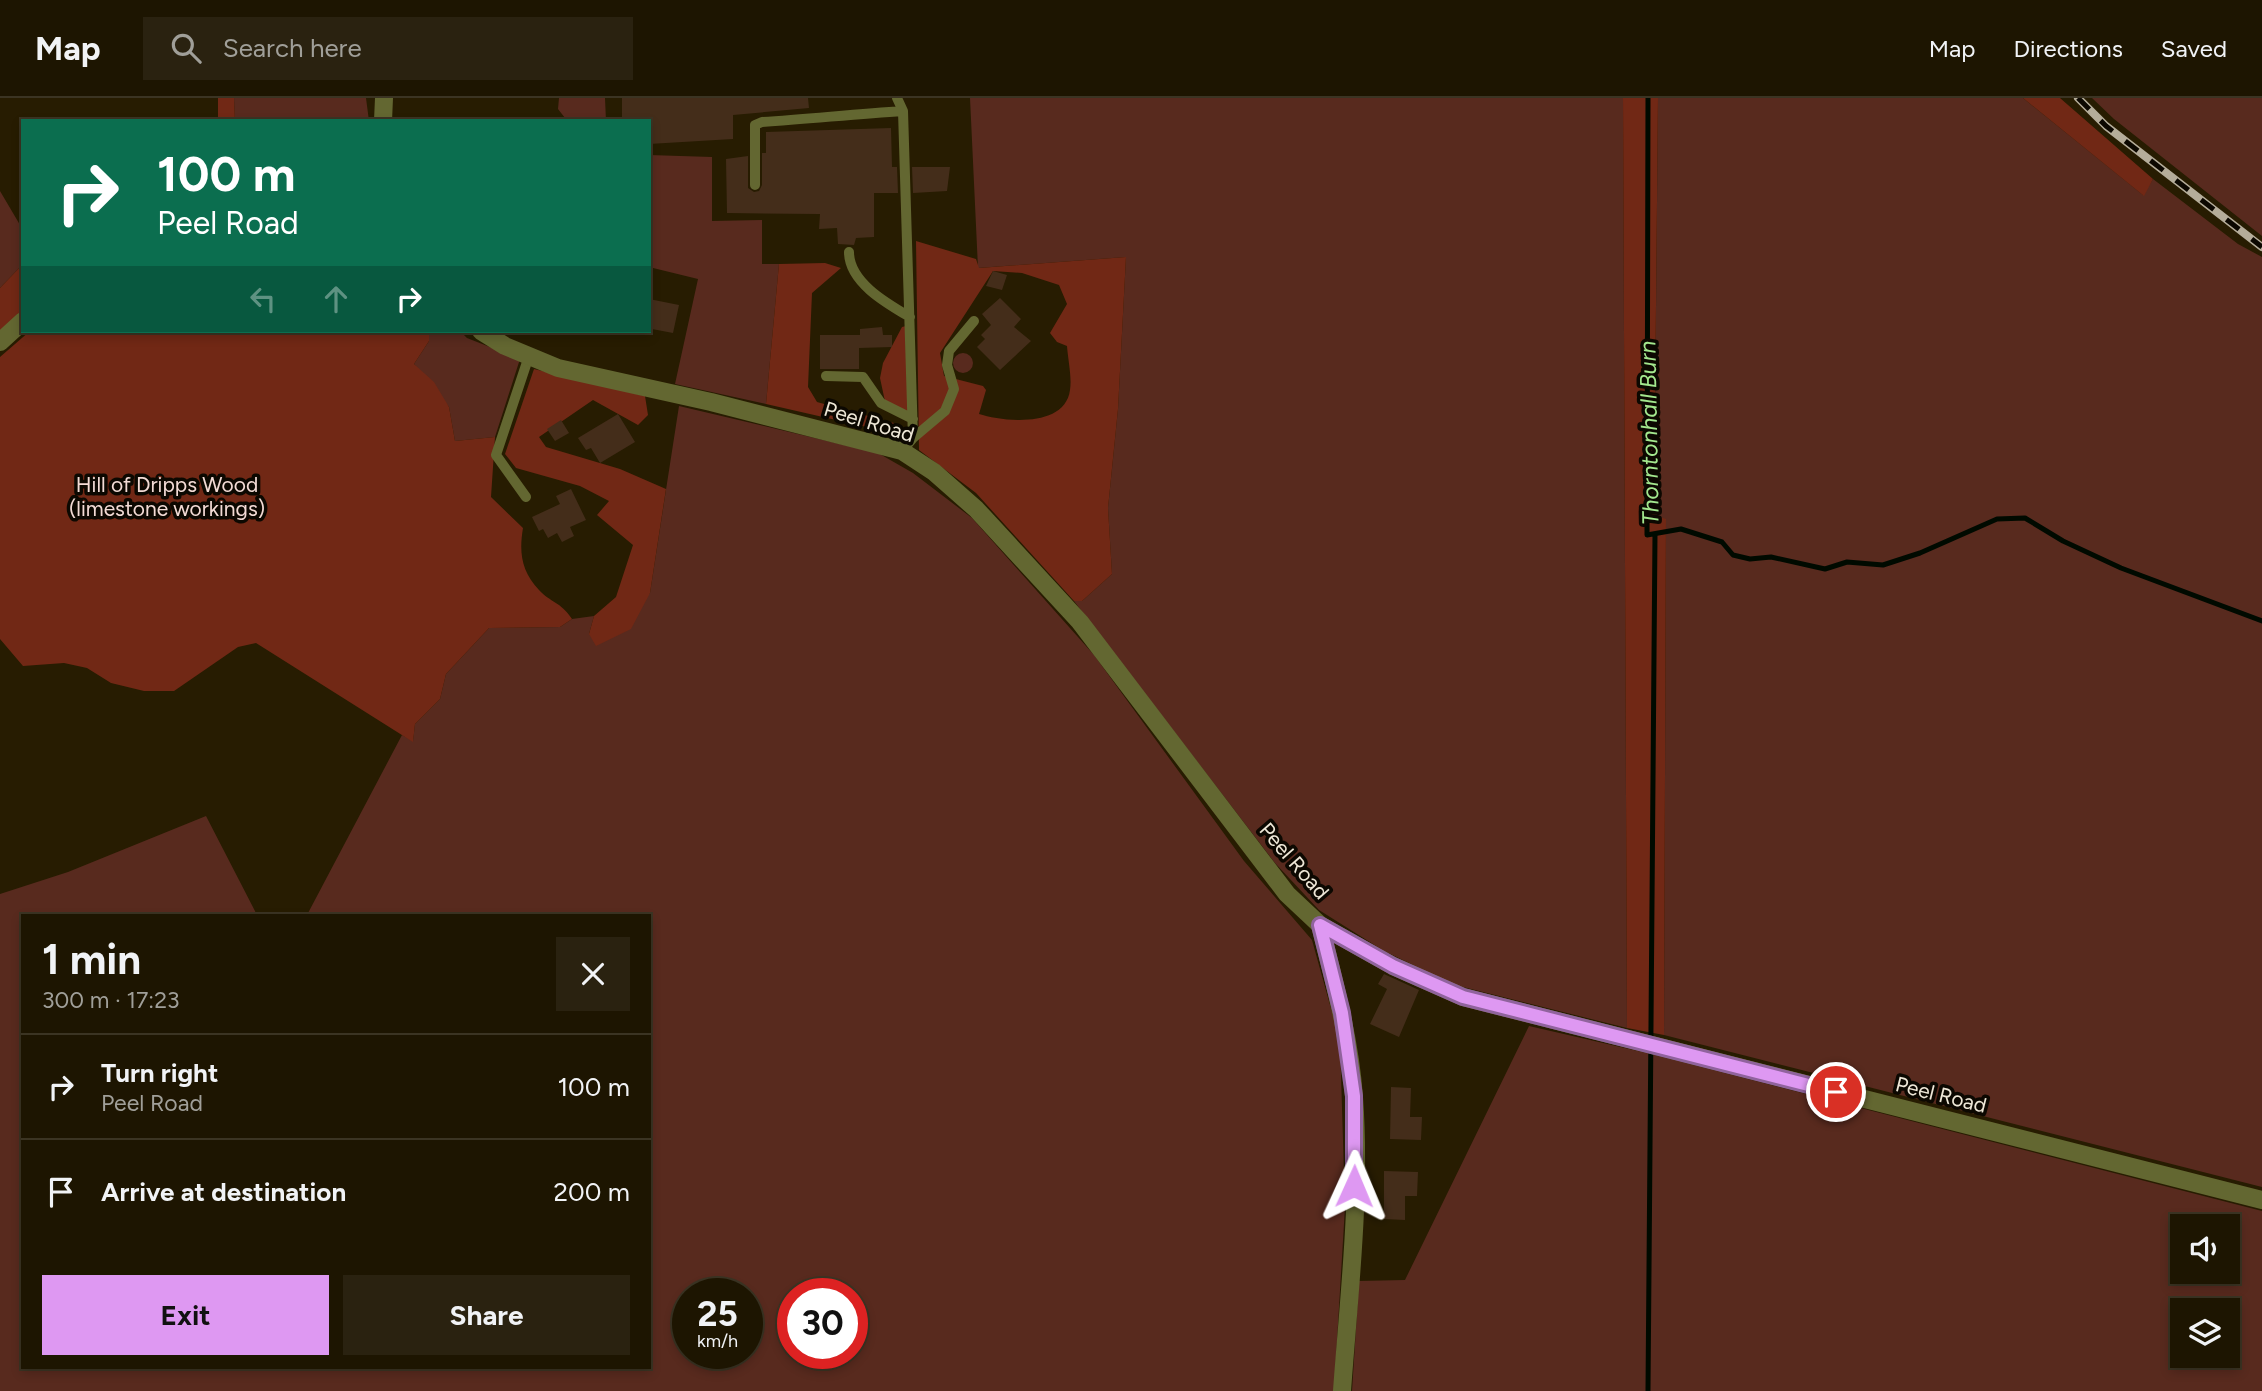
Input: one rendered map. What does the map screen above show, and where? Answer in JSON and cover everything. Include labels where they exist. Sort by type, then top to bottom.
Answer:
[{"type":"street","points":[[383,119],[384,98]]},
{"type":"street","points":[[0,342],[21,323]]},
{"type":"street","name":"Peel Road","points":[[485,333],[558,368],[908,445],[976,509],[1080,622],[1287,894],[1320,925],[1393,966],[1463,997],[2262,1200]]},
{"type":"street","points":[[1320,925],[1342,1013],[1354,1096],[1354,1208],[1342,1391]]},
{"type":"lane","points":[[897,98],[903,111],[913,419],[908,445]]},
{"type":"lane","points":[[755,185],[755,125],[762,122],[818,119],[832,115],[903,111]]},
{"type":"lane","points":[[849,252],[849,264],[863,283],[886,303],[909,317]]},
{"type":"lane","points":[[908,445],[945,411],[954,389],[947,365],[948,351],[974,321]]},
{"type":"lane","points":[[526,497],[496,455],[529,356]]},
{"type":"lane","points":[[826,376],[863,377],[881,403],[913,419]]},
{"type":"shaded area","points":[[234,98],[366,98],[369,119],[235,119]]},
{"type":"shaded area","points":[[559,98],[605,98],[606,119],[565,118],[558,109]]},
{"type":"shaded area","points":[[970,98],[1623,98],[1627,1028],[1455,985],[1384,951],[1319,910],[1275,863],[1074,601],[1082,601],[1112,574],[1108,508],[1118,409],[1126,257],[978,268]]},
{"type":"shaded area","points":[[1658,98],[2023,98],[2143,195],[2153,179],[2238,244],[2262,257],[2262,1187],[1664,1035],[1666,520],[1654,515]]},
{"type":"shaded area","points":[[2092,98],[2262,98],[2262,236],[2114,119]]},
{"type":"shaded area","points":[[651,155],[712,157],[712,221],[762,220],[762,264],[779,264],[766,404],[675,384],[698,279],[651,267]]},
{"type":"shaded area","points":[[0,191],[21,227],[21,266],[0,288]]},
{"type":"shaded area","points":[[429,333],[462,333],[467,338],[520,359],[495,437],[455,441],[449,407],[414,364],[429,341]]},
{"type":"shaded area","points":[[963,353],[970,356],[973,363],[970,370],[963,373],[956,370],[953,363],[956,356]]},
{"type":"shaded area","points":[[679,406],[878,453],[913,473],[972,518],[1094,655],[1244,861],[1312,940],[1340,1041],[1345,1207],[1334,1391],[0,1391],[0,894],[68,872],[206,816],[256,914],[21,914],[21,1369],[651,1369],[651,914],[308,914],[402,735],[413,741],[415,724],[440,699],[446,674],[489,628],[560,627],[572,619],[594,616],[589,634],[650,593]]},
{"type":"shaded area","points":[[1529,1026],[1651,1054],[2262,1211],[2262,1391],[1352,1391],[1359,1281],[1405,1280]]},
{"type":"green space","points":[[218,98],[234,98],[235,119],[218,119]]},
{"type":"green space","points":[[1623,98],[1658,98],[1654,515],[1666,519],[1664,1035],[1627,1028]]},
{"type":"green space","points":[[2023,98],[2060,98],[2153,179],[2144,196]]},
{"type":"green space","points":[[916,241],[976,259],[979,268],[1126,257],[1118,409],[1108,508],[1112,574],[1082,601],[1074,601],[976,493],[919,450]],"holes":[[[993,271],[1022,273],[1059,285],[1067,304],[1050,333],[1057,342],[1067,346],[1070,390],[1066,402],[1057,411],[1046,416],[1017,420],[990,417],[979,414],[986,390],[983,386],[944,376],[940,353]]]},
{"type":"green space","points":[[825,263],[841,268],[812,293],[808,387],[817,402],[894,423],[893,433],[766,404],[779,264]]},
{"type":"green space","points":[[21,266],[21,313],[0,331],[0,288]]},
{"type":"green space","points":[[906,326],[912,414],[886,406],[880,378],[883,363],[902,327]]},
{"type":"green space","name":"Hill of Dripps Wood (limestone workings)","points":[[28,333],[429,333],[429,341],[414,364],[434,382],[449,407],[455,441],[495,437],[491,497],[523,528],[521,545],[528,576],[543,594],[572,619],[560,627],[489,628],[446,674],[440,699],[415,724],[413,742],[256,643],[238,647],[174,691],[144,691],[111,683],[87,668],[64,663],[23,666],[0,639],[0,357]]},
{"type":"green space","points":[[534,369],[645,396],[648,415],[638,425],[593,400],[539,437],[546,447],[620,469],[666,489],[650,593],[631,629],[596,646],[589,634],[594,616],[616,597],[633,545],[597,515],[609,501],[580,486],[516,468],[505,454]]},
{"type":"building","points":[[622,98],[808,98],[809,108],[733,115],[733,139],[651,144],[651,119],[622,119]]},
{"type":"building","points":[[891,128],[892,167],[897,167],[898,193],[874,193],[874,237],[856,238],[854,245],[838,244],[837,228],[819,229],[820,214],[727,213],[726,159],[748,156],[748,188],[754,192],[759,191],[762,185],[762,153],[766,153],[766,132]]},
{"type":"building","points":[[912,167],[950,167],[947,191],[913,193]]},
{"type":"building","points":[[993,271],[1007,275],[1002,290],[986,286]]},
{"type":"building","points":[[1000,298],[1021,319],[1014,327],[1031,341],[1000,370],[977,347],[985,339],[981,335],[991,325],[982,314]]},
{"type":"building","points":[[651,299],[679,305],[673,333],[652,329]]},
{"type":"building","points":[[882,327],[883,335],[892,335],[892,347],[859,348],[859,369],[820,369],[820,335],[860,335],[860,329]]},
{"type":"building","points":[[618,414],[635,442],[600,463],[591,448],[586,450],[578,438]]},
{"type":"building","points":[[561,420],[569,433],[555,441],[547,429]]},
{"type":"building","points":[[571,489],[586,520],[570,527],[574,536],[562,542],[557,533],[548,538],[543,529],[539,531],[532,517],[560,504],[556,496]]},
{"type":"building","points":[[1384,974],[1419,990],[1399,1037],[1370,1024],[1387,989],[1378,984]]},
{"type":"building","points":[[1391,1087],[1411,1088],[1410,1117],[1422,1117],[1421,1140],[1390,1139]]},
{"type":"building","points":[[1384,1171],[1418,1172],[1417,1196],[1405,1196],[1405,1220],[1384,1219]]},
{"type":"waterway","name":"Thorntonhall Burn","points":[[1648,98],[1647,535],[1681,529],[1722,542],[1733,555],[1750,559],[1771,557],[1825,569],[1847,562],[1883,565],[1920,553],[1997,519],[2025,518],[2063,541],[2121,568],[2262,621]]},
{"type":"waterway","points":[[1648,1391],[1655,534]]},
{"type":"railway","points":[[2078,98],[2106,126],[2262,247]]},
{"type":"route","points":[[1354,1186],[1354,1096],[1342,1013],[1320,925],[1393,966],[1463,997],[1836,1092]]}]
